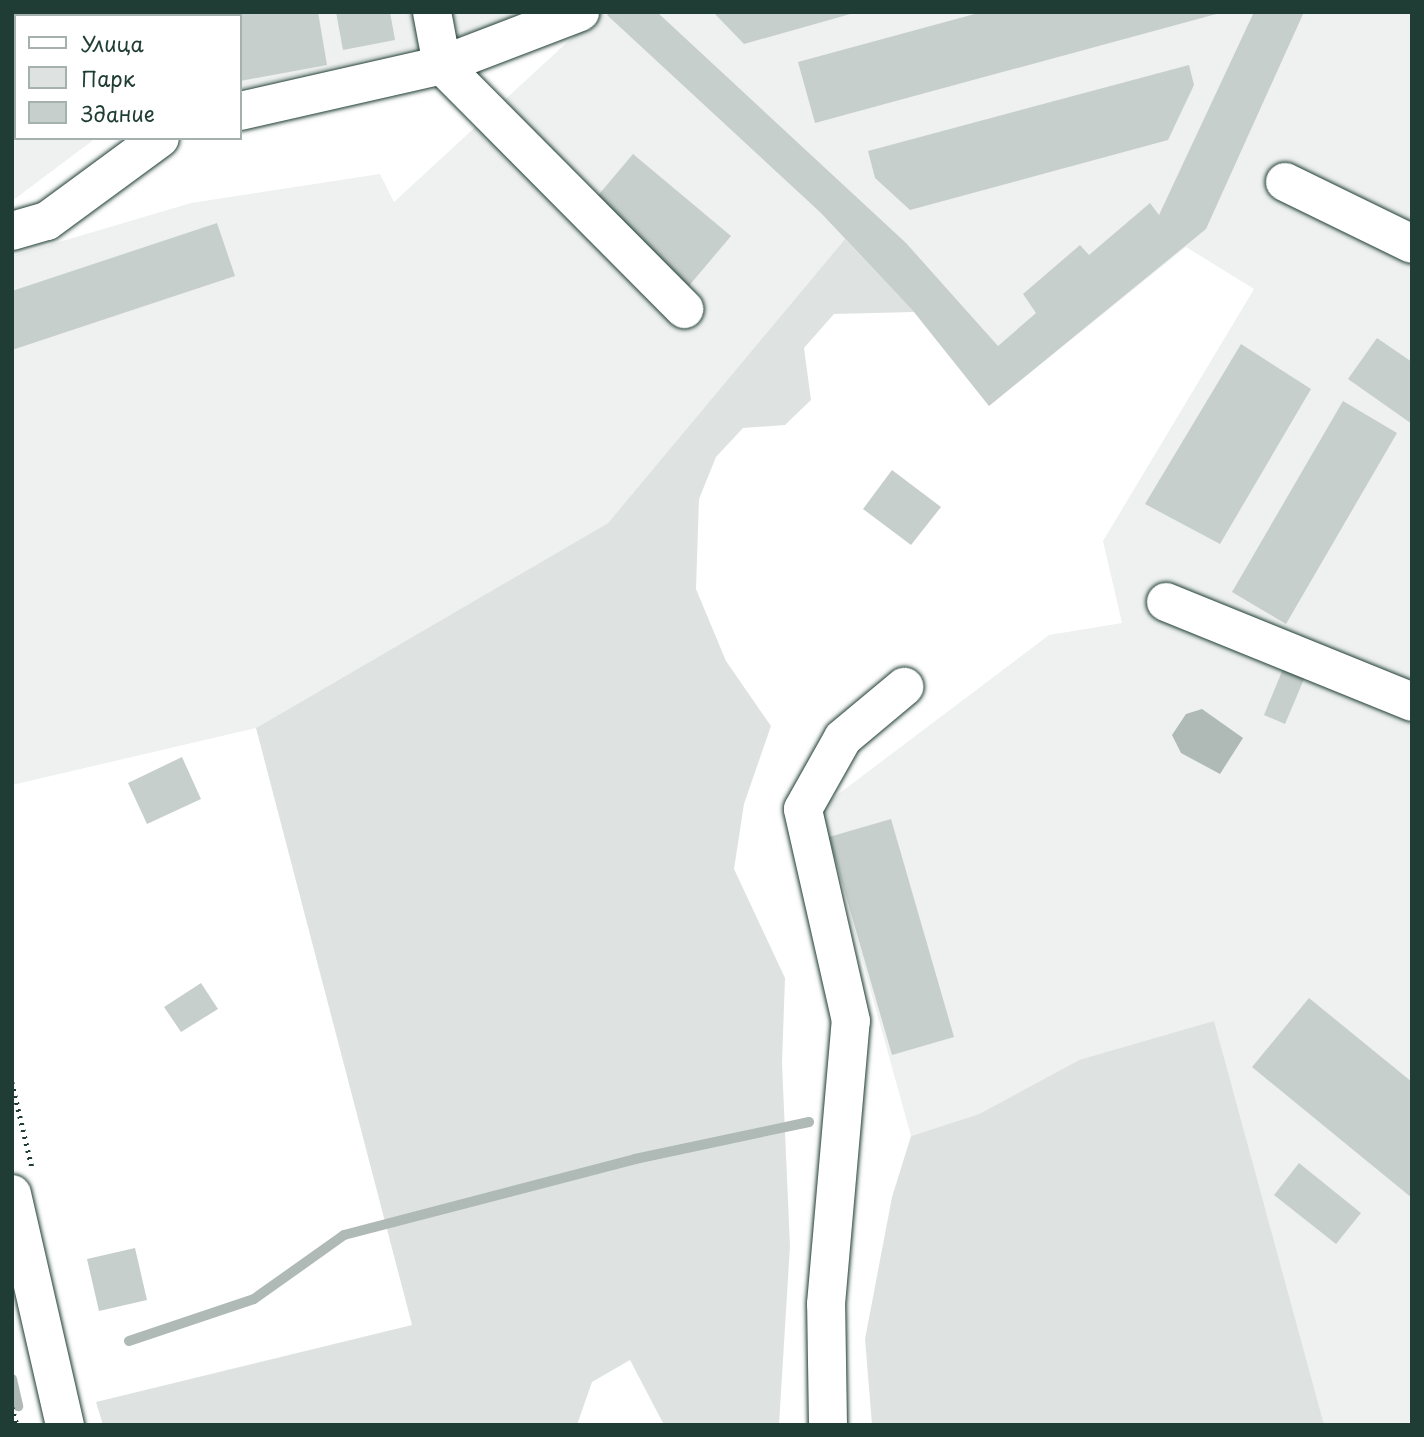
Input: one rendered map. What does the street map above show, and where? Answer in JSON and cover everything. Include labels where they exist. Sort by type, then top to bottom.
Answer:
[{"type":"main road","points":[[432,12],[442,65],[684,309]]},
{"type":"main road","points":[[242,111],[442,65],[580,12]]},
{"type":"main road","points":[[12,231],[47,221],[157,140]]},
{"type":"main road","points":[[1285,182],[1412,244]]},
{"type":"main road","points":[[1166,602],[1412,702]]},
{"type":"main road","points":[[828,1425],[826,1304],[851,1021],[803,809],[842,738],[904,687]]},
{"type":"main road","points":[[12,1194],[65,1425]]},
{"type":"path","points":[[12,1406],[17,1425]]},
{"type":"shaded area","points":[[12,12],[536,12],[437,43],[242,89],[242,14],[14,14],[14,140],[93,140],[12,201]]},
{"type":"shaded area","points":[[600,12],[1412,12],[1412,1425],[1322,1425],[1079,1060],[979,1114],[911,1136],[820,808],[1049,635],[1122,623],[1103,541],[1254,289],[1186,247],[989,406],[914,312],[845,239],[608,523],[256,728],[12,785],[12,256],[191,203],[380,174],[394,202]]},
{"type":"shaded area","points":[[1202,709],[1243,738],[1220,774],[1181,753],[1172,735],[1186,714]]},
{"type":"green space","points":[[845,239],[914,312],[834,314],[804,348],[811,400],[785,425],[743,428],[716,457],[699,499],[696,589],[726,661],[771,726],[744,804],[734,869],[785,978],[782,1063],[790,1246],[779,1425],[664,1425],[630,1360],[592,1382],[577,1425],[103,1425],[96,1402],[412,1325],[256,728],[608,523]]},
{"type":"green space","points":[[1214,1021],[1324,1425],[872,1425],[865,1339],[892,1197],[911,1136],[979,1114],[1079,1060]]},
{"type":"building","points":[[13,12],[56,14],[14,14]]},
{"type":"building","points":[[226,12],[318,12],[327,65],[242,81],[242,14]]},
{"type":"building","points":[[336,12],[390,12],[395,40],[343,50]]},
{"type":"building","points":[[611,12],[657,12],[906,243],[998,346],[1036,313],[1023,294],[1080,245],[1089,255],[1150,203],[1159,215],[1254,12],[1304,12],[1206,229],[989,406],[914,312],[821,213],[607,15]]},
{"type":"building","points":[[713,12],[854,12],[854,13],[744,44]]},
{"type":"building","points":[[982,12],[1220,13],[815,123],[798,62]]},
{"type":"building","points":[[1189,65],[1194,85],[1168,140],[910,210],[875,178],[868,151]]},
{"type":"building","points":[[633,154],[731,236],[688,287],[590,205]]},
{"type":"building","points":[[217,223],[235,276],[12,350],[12,291]]},
{"type":"building","points":[[1377,338],[1412,362],[1412,424],[1348,379]]},
{"type":"building","points":[[1241,344],[1311,389],[1220,544],[1145,504]]},
{"type":"building","points":[[1343,401],[1397,433],[1286,624],[1232,592]]},
{"type":"building","points":[[892,470],[941,507],[911,545],[863,509]]},
{"type":"building","points":[[1285,664],[1307,672],[1285,724],[1264,715]]},
{"type":"building","points":[[182,757],[201,799],[147,824],[128,783]]},
{"type":"building","points":[[891,819],[954,1037],[892,1055],[829,837]]},
{"type":"building","points":[[201,983],[218,1009],[181,1032],[164,1007]]},
{"type":"building","points":[[1309,998],[1412,1082],[1412,1198],[1252,1067]]},
{"type":"building","points":[[1299,1163],[1361,1213],[1336,1244],[1274,1195]]},
{"type":"building","points":[[135,1248],[147,1300],[99,1311],[87,1259]]},
{"type":"waterway","points":[[129,1341],[254,1299],[344,1235],[635,1159],[809,1122]]},
{"type":"waterway","points":[[12,1379],[18,1406]]}]
